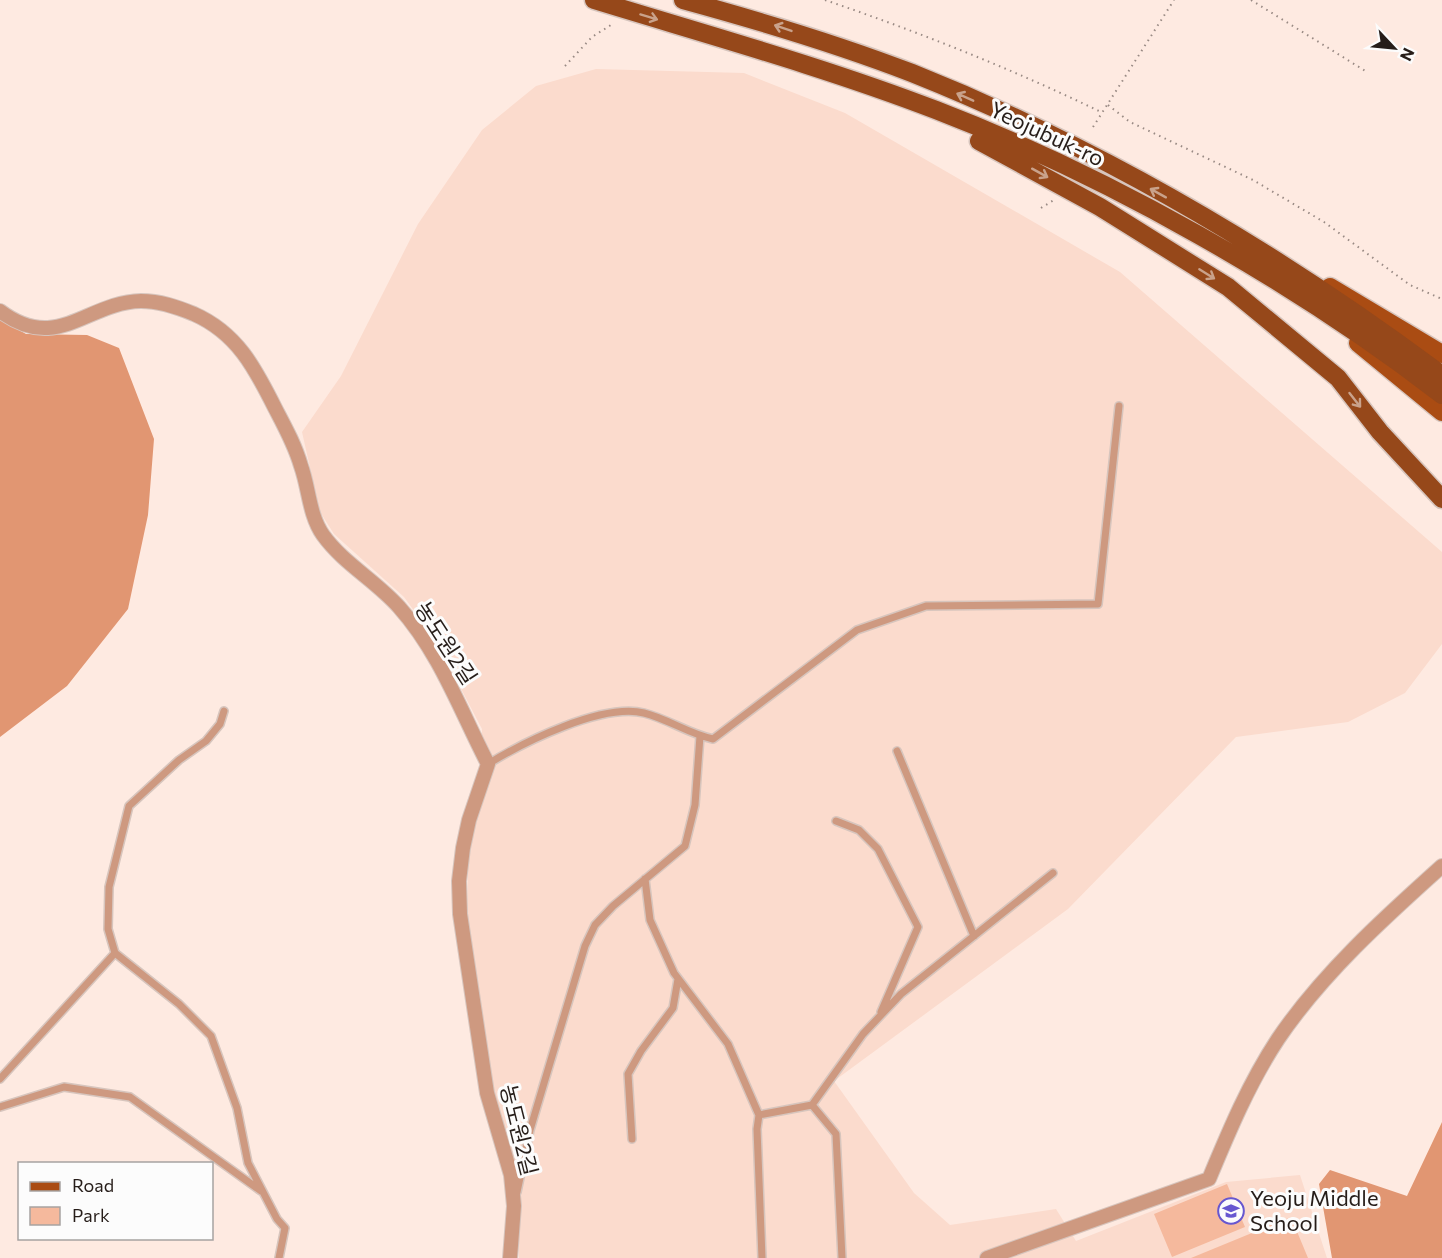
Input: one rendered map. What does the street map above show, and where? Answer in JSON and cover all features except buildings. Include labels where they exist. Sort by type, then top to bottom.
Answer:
[{"type":"highway","name":"Yeojubuk-ro","points":[[594,0],[836,74],[938,111],[1072,171],[1204,240],[1298,296],[1442,395]]},
{"type":"highway","name":"Yeojubuk-ro","points":[[683,0],[769,24],[912,73],[1080,149],[1209,221],[1338,302],[1442,375]]},
{"type":"highway","points":[[836,74],[922,113],[1012,158],[1100,207],[1228,288],[1338,378],[1380,432],[1442,499]]},
{"type":"main road","points":[[1209,221],[1291,264],[1442,354]]},
{"type":"main road","points":[[1298,296],[1442,412]]},
{"type":"street","name":"농도원2길","points":[[0,311],[16,323],[33,328],[76,322],[119,305],[139,301],[162,303],[214,324],[231,337],[252,362],[293,442],[313,516],[321,533],[335,549],[399,607],[436,657],[488,764],[469,820],[463,848],[459,881],[460,914],[487,1093],[511,1175],[514,1206],[510,1258]]},
{"type":"street","points":[[987,1258],[1209,1179],[1239,1108],[1279,1039],[1335,969],[1442,866]]},
{"type":"lane","points":[[488,764],[521,744],[588,719],[622,710],[644,713],[713,739],[857,630],[926,606],[1098,604],[1119,405]]},
{"type":"lane","points":[[224,711],[220,724],[206,741],[179,760],[129,806],[110,888],[108,929],[115,953],[179,1004],[211,1036],[237,1108],[248,1163],[277,1219],[285,1228],[279,1258]]},
{"type":"lane","points":[[514,1206],[530,1130],[585,946],[595,925],[685,846],[695,805],[700,736]]},
{"type":"lane","points":[[897,751],[974,936]]},
{"type":"lane","points":[[837,821],[859,830],[878,849],[918,927],[879,1017]]},
{"type":"lane","points":[[759,1115],[812,1105],[863,1034],[901,994],[1053,873]]},
{"type":"lane","points":[[645,879],[650,920],[678,979],[728,1044],[759,1115],[757,1129],[762,1258]]},
{"type":"lane","points":[[0,1079],[115,953]]},
{"type":"lane","points":[[632,1139],[628,1074],[641,1051],[673,1008],[678,979]]},
{"type":"lane","points":[[0,1107],[63,1087],[130,1097],[263,1192]]},
{"type":"lane","points":[[812,1105],[836,1134],[842,1258]]},
{"type":"path","points":[[825,0],[890,22],[1053,89],[1101,112]]},
{"type":"path","points":[[1093,127],[1174,0]]},
{"type":"path","points":[[1251,0],[1367,72]]},
{"type":"path","points":[[565,66],[592,37],[619,20]]},
{"type":"path","points":[[1108,105],[1130,122],[1253,180],[1324,222],[1410,285],[1442,299]]},
{"type":"path","points":[[1041,208],[1062,195]]},
{"type":"shaded area","points":[[596,69],[744,73],[845,113],[1120,272],[1442,552],[1442,644],[1405,693],[1348,722],[1236,737],[1068,909],[834,1081],[914,1193],[950,1225],[1056,1209],[1076,1241],[1226,1182],[1300,1175],[1327,1258],[519,1258],[516,1165],[492,1090],[467,912],[468,865],[479,803],[482,729],[436,641],[404,597],[334,534],[320,512],[302,432],[341,376],[418,224],[482,130],[536,86]]},
{"type":"shaded area","points":[[0,319],[26,334],[87,335],[119,348],[154,439],[148,515],[128,609],[67,686],[0,737]]},
{"type":"shaded area","points":[[1442,1122],[1442,1258],[1332,1258],[1319,1184],[1330,1170],[1407,1196]]},
{"type":"green space","points":[[1227,1184],[1245,1227],[1172,1257],[1154,1214]]},
{"type":"green space","points":[[1291,1217],[1308,1258],[1191,1258]]},
{"type":"place","name":"Yeoju Middle School","points":[[1231,1211]]}]
